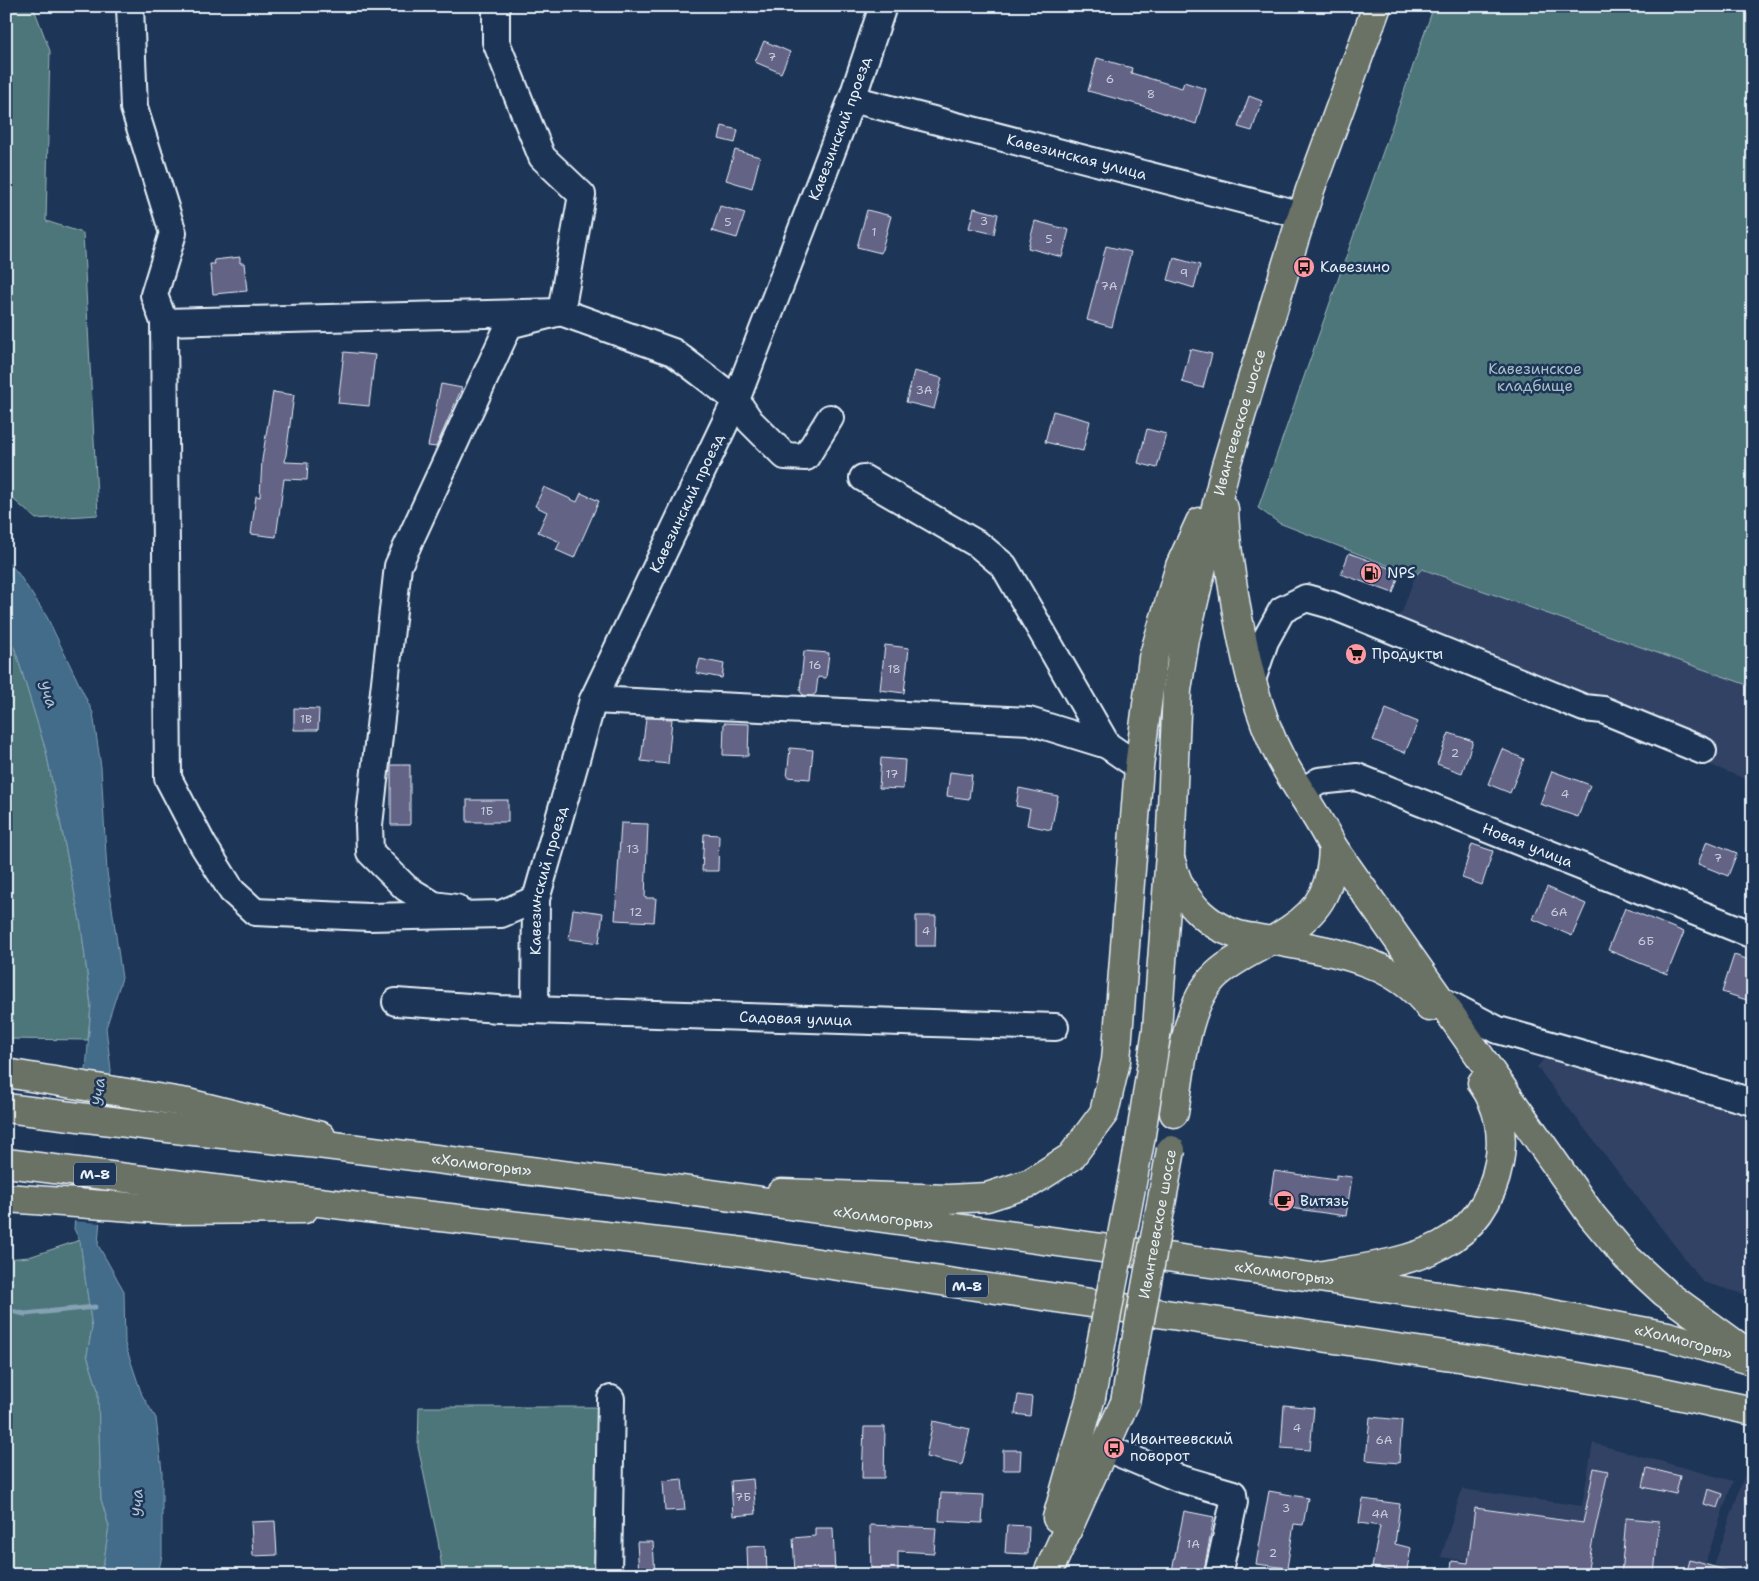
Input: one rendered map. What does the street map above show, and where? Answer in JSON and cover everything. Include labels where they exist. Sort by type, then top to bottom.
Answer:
[{"type":"main road","name":"Ивантеевское шоссе","points":[[1042,1575],[1091,1397],[1140,1141],[1157,1029],[1170,854],[1177,690],[1185,639],[1224,469],[1302,215],[1377,6]]},
{"type":"main road","points":[[1224,469],[1224,528],[1252,684],[1272,741],[1333,847],[1437,998],[1592,1216],[1627,1258],[1687,1310],[1738,1346],[1753,1352]]},
{"type":"main road","points":[[674,1189],[948,1199],[987,1197],[1030,1183],[1071,1157],[1104,1113],[1116,1061],[1139,766],[1153,658],[1180,566],[1224,469]]},
{"type":"main road","points":[[1174,1114],[1189,1029],[1202,992],[1216,974],[1229,964],[1299,923],[1315,907],[1330,880],[1333,847]]},
{"type":"main road","name":"Ивантеевское шоссе","points":[[1047,1575],[1125,1402],[1171,1150],[1174,1114],[1177,985],[1170,854]]},
{"type":"main road","points":[[1170,854],[1180,889],[1202,915],[1230,932],[1360,960],[1390,973],[1409,986],[1425,1001],[1492,1097],[1499,1120],[1501,1152],[1494,1186],[1476,1218],[1441,1246],[1404,1261],[1312,1277]]},
{"type":"main road","points":[[14,1074],[188,1103],[398,1155]]},
{"type":"main road","name":"«Холмогоры»","points":[[12,1109],[318,1144],[674,1189],[1312,1277],[1531,1310],[1668,1336],[1753,1361]]},
{"type":"main road","name":"М-8","points":[[9,1163],[176,1197],[374,1209],[737,1251],[1486,1362],[1649,1389],[1743,1409]]},
{"type":"main road","points":[[7,1198],[176,1197]]},
{"type":"street","points":[[130,6],[134,108],[173,233],[154,296],[164,322],[168,778],[204,845],[232,891],[255,912],[369,917],[501,914],[536,899]]},
{"type":"street","points":[[496,6],[496,42],[542,157],[582,195],[561,312]]},
{"type":"street","name":"Кавезинский проезд","points":[[535,1008],[536,899],[593,700],[736,400],[852,99],[882,6]]},
{"type":"street","name":"Кавезинская улица","points":[[852,99],[1302,215]]},
{"type":"street","points":[[164,322],[561,312],[672,352],[736,400],[750,422],[785,456],[806,457],[830,418]]},
{"type":"street","points":[[501,914],[434,905],[406,888],[370,852],[369,825],[398,566],[509,325],[561,312]]},
{"type":"street","points":[[863,478],[979,545],[1004,566],[1107,745]]},
{"type":"street","points":[[1252,684],[1265,641],[1282,610],[1306,598],[1332,605],[1584,708],[1603,710],[1703,751]]},
{"type":"street","points":[[593,700],[1029,721],[1107,745],[1139,766]]},
{"type":"street","name":"Новая улица","points":[[1302,792],[1319,781],[1357,777],[1753,935]]},
{"type":"street","points":[[1437,998],[1498,1030],[1753,1102]]},
{"type":"street","name":"Садовая улица","points":[[396,1002],[499,1009],[535,1008],[1055,1027]]},
{"type":"street","points":[[608,1575],[612,1399]]},
{"type":"street","points":[[1743,1409],[1753,1424]]},
{"type":"street","points":[[1104,1447],[1178,1478],[1233,1494],[1234,1502],[1218,1575]]},
{"type":"shaded area","points":[[1422,569],[1753,687],[1753,782],[1379,633],[1402,612],[1415,576]]},
{"type":"shaded area","points":[[1550,1052],[1753,1107],[1753,1297],[1703,1282],[1537,1067]]},
{"type":"shaded area","points":[[1593,1443],[1733,1481],[1701,1575],[1565,1575],[1441,1557],[1462,1489],[1582,1506]]},
{"type":"shaded area","points":[[1748,1465],[1753,1466],[1753,1575],[1711,1575]]},
{"type":"green space","points":[[6,6],[33,6],[50,51],[46,221],[83,233],[98,515],[36,519],[6,493]]},
{"type":"green space","name":"Кавезинское кладбище","points":[[1434,6],[1753,6],[1753,687],[1422,569],[1415,576],[1279,523],[1258,508]]},
{"type":"green space","points":[[6,637],[15,649],[46,751],[81,925],[91,1006],[88,1040],[6,1039]]},
{"type":"green space","points":[[80,1240],[92,1328],[87,1355],[98,1390],[101,1499],[109,1526],[104,1561],[99,1575],[6,1575],[6,1259],[29,1257]]},
{"type":"green space","points":[[419,1407],[595,1407],[600,1411],[597,1575],[443,1575],[438,1541],[418,1447]]},
{"type":"water","name":"Уча","points":[[6,560],[18,573],[47,617],[93,713],[101,767],[107,872],[122,978],[106,1028],[111,1070],[98,1245],[124,1291],[125,1344],[142,1395],[156,1418],[162,1472],[162,1555],[158,1575],[99,1575],[104,1561],[109,1526],[101,1499],[98,1390],[87,1355],[92,1328],[80,1241],[74,1229],[91,1005],[81,925],[46,751],[15,649],[6,637]]},
{"type":"pier","points":[[83,1070],[113,1075],[102,1223],[72,1221]]},
{"type":"building","points":[[764,41],[790,52],[781,73],[755,62]]},
{"type":"building","points":[[1097,58],[1132,68],[1131,73],[1182,88],[1184,82],[1206,89],[1196,124],[1140,105],[1088,91]]},
{"type":"building","points":[[1249,96],[1262,101],[1252,131],[1238,127]]},
{"type":"building","points":[[722,126],[738,130],[735,143],[719,139]]},
{"type":"building","points":[[735,150],[760,157],[752,188],[726,180]]},
{"type":"building","points":[[720,206],[745,213],[737,238],[712,231]]},
{"type":"building","points":[[974,208],[998,214],[994,234],[969,228]]},
{"type":"building","points":[[867,210],[891,216],[881,253],[857,247]]},
{"type":"building","points":[[1035,221],[1069,230],[1062,257],[1028,248]]},
{"type":"building","points":[[1106,246],[1131,252],[1112,327],[1087,320]]},
{"type":"building","points":[[240,257],[240,263],[244,263],[247,291],[213,294],[210,264],[215,264],[214,260]]},
{"type":"building","points":[[1174,258],[1200,265],[1194,288],[1168,280]]},
{"type":"building","points":[[1190,349],[1212,354],[1203,388],[1182,382]]},
{"type":"building","points":[[344,352],[375,355],[369,406],[338,403]]},
{"type":"building","points":[[914,371],[942,378],[934,409],[906,402]]},
{"type":"building","points":[[441,384],[462,388],[436,447],[428,446]]},
{"type":"building","points":[[273,392],[294,395],[285,462],[308,463],[307,480],[284,479],[276,537],[251,534],[256,496],[260,497],[262,460]]},
{"type":"building","points":[[1053,411],[1090,421],[1083,451],[1045,442]]},
{"type":"building","points":[[1147,429],[1166,434],[1157,468],[1138,463]]},
{"type":"building","points":[[544,487],[577,502],[581,493],[599,501],[574,558],[556,550],[560,542],[538,532],[547,512],[535,506]]},
{"type":"building","name":"NPS","points":[[1349,553],[1400,572],[1393,593],[1341,574]]},
{"type":"building","points":[[885,645],[909,648],[904,693],[880,690]]},
{"type":"building","points":[[804,651],[829,653],[826,678],[818,677],[816,693],[812,696],[803,695],[800,691]]},
{"type":"building","points":[[700,659],[724,664],[722,678],[696,673]]},
{"type":"building","points":[[294,708],[319,709],[318,730],[294,730]]},
{"type":"building","points":[[1386,709],[1418,722],[1405,753],[1373,740]]},
{"type":"building","points":[[646,718],[672,719],[668,764],[641,761]]},
{"type":"building","points":[[724,723],[749,724],[748,756],[723,755]]},
{"type":"building","points":[[1449,733],[1473,741],[1462,773],[1437,764]]},
{"type":"building","points":[[790,748],[813,750],[810,779],[787,777]]},
{"type":"building","points":[[1502,749],[1524,759],[1510,793],[1488,784]]},
{"type":"building","points":[[881,758],[905,760],[903,789],[879,788]]},
{"type":"building","points":[[391,765],[410,765],[410,825],[391,825]]},
{"type":"building","points":[[1552,771],[1590,785],[1578,817],[1540,804]]},
{"type":"building","points":[[950,772],[972,775],[969,799],[947,796]]},
{"type":"building","points":[[1019,788],[1058,796],[1051,830],[1027,825],[1030,809],[1016,806]]},
{"type":"building","points":[[467,800],[508,800],[508,822],[467,822]]},
{"type":"building","points":[[621,823],[648,824],[645,898],[656,898],[654,922],[615,920]]},
{"type":"building","points":[[704,834],[719,835],[718,871],[702,871]]},
{"type":"building","points":[[1707,841],[1737,853],[1728,876],[1698,864]]},
{"type":"building","points":[[1472,844],[1493,851],[1482,885],[1462,878]]},
{"type":"building","points":[[1547,887],[1586,904],[1572,936],[1533,919]]},
{"type":"building","points":[[1625,908],[1684,932],[1667,974],[1608,950]]},
{"type":"building","points":[[573,909],[603,913],[599,943],[569,939]]},
{"type":"building","points":[[916,916],[936,916],[935,946],[916,946]]},
{"type":"building","points":[[1734,955],[1753,961],[1753,1002],[1722,992]]},
{"type":"building","points":[[1274,1171],[1336,1180],[1336,1175],[1352,1177],[1346,1216],[1269,1205]]},
{"type":"building","points":[[1018,1395],[1032,1397],[1030,1416],[1015,1414]]},
{"type":"building","points":[[1284,1405],[1314,1408],[1310,1450],[1281,1448]]},
{"type":"building","points":[[1370,1417],[1402,1420],[1399,1463],[1366,1460]]},
{"type":"building","points":[[933,1421],[970,1429],[962,1465],[926,1457]]},
{"type":"building","points":[[864,1427],[885,1427],[884,1478],[862,1478]]},
{"type":"building","points":[[1003,1450],[1021,1450],[1020,1470],[1003,1470]]},
{"type":"building","points":[[1594,1468],[1608,1471],[1587,1575],[1450,1575],[1452,1561],[1468,1563],[1475,1508],[1583,1523]]},
{"type":"building","points":[[1647,1468],[1680,1476],[1676,1494],[1643,1487]]},
{"type":"building","points":[[682,1479],[685,1510],[665,1511],[663,1481]]},
{"type":"building","points":[[753,1479],[756,1514],[733,1516],[731,1481]]},
{"type":"building","points":[[1708,1489],[1723,1494],[1718,1508],[1704,1504]]},
{"type":"building","points":[[1269,1491],[1308,1498],[1303,1525],[1294,1524],[1287,1568],[1256,1564]]},
{"type":"building","points":[[941,1493],[984,1495],[982,1523],[939,1521]]},
{"type":"building","points":[[1363,1499],[1400,1504],[1395,1544],[1411,1548],[1406,1574],[1372,1567],[1380,1526],[1359,1523]]},
{"type":"building","points":[[1184,1511],[1214,1517],[1203,1575],[1172,1571]]},
{"type":"building","points":[[1626,1518],[1659,1521],[1654,1575],[1621,1575]]},
{"type":"building","points":[[275,1521],[277,1555],[253,1556],[251,1522]]},
{"type":"building","points":[[870,1525],[936,1528],[934,1553],[898,1551],[898,1573],[871,1574]]},
{"type":"building","points":[[1007,1525],[1029,1526],[1028,1554],[1005,1553]]},
{"type":"building","points":[[815,1528],[833,1528],[835,1575],[816,1575],[816,1572],[795,1573],[793,1538],[815,1536]]},
{"type":"building","points":[[637,1542],[653,1542],[655,1575],[639,1575]]},
{"type":"building","points":[[766,1546],[767,1575],[748,1575],[747,1547]]},
{"type":"building","points":[[1690,1560],[1728,1571],[1727,1575],[1686,1575]]},
{"type":"waterway","points":[[6,1310],[25,1314],[95,1307]]},
{"type":"place","name":"Кавезино","points":[[1304,267]]},
{"type":"place","name":"NPS","points":[[1371,573]]},
{"type":"place","name":"Продукты","points":[[1356,654]]},
{"type":"place","name":"Витязь","points":[[1284,1201]]},
{"type":"place","name":"Ивантеевский поворот","points":[[1114,1448]]}]
